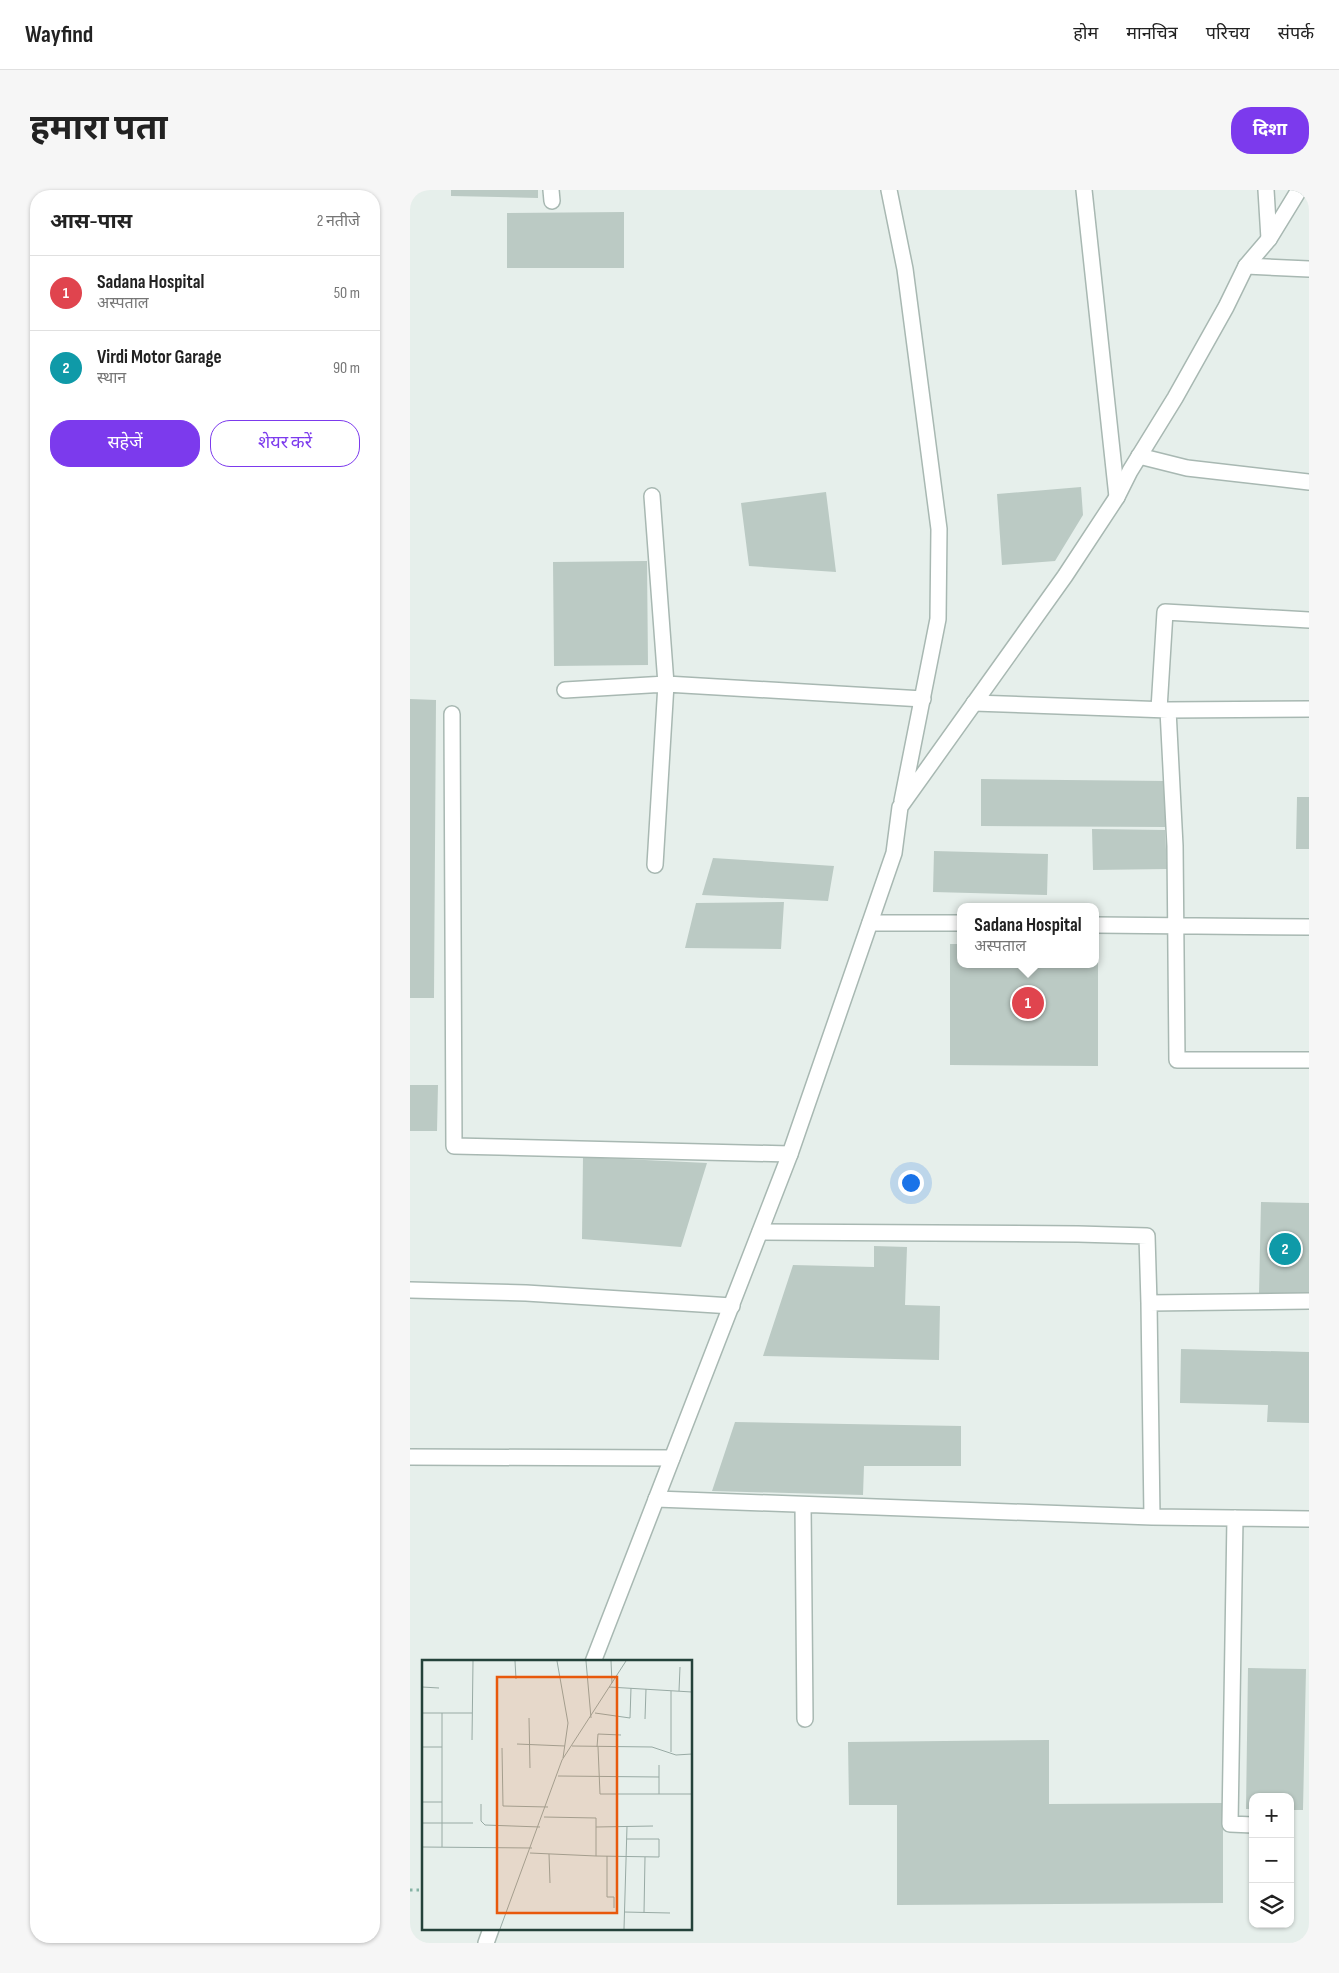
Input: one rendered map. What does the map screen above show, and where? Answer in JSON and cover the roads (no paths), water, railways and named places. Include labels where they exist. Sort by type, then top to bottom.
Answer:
[{"type":"street","points":[[594,1660],[790,1154],[894,853],[900,807],[938,619],[939,529],[905,269],[889,190]]},
{"type":"street","points":[[1084,190],[1117,497]]},
{"type":"street","points":[[1266,190],[1269,239]]},
{"type":"street","points":[[900,807],[1065,576],[1117,497],[1139,456],[1176,398],[1226,307],[1246,266],[1269,239],[1299,190]]},
{"type":"street","points":[[1246,266],[1309,268]]},
{"type":"street","points":[[1139,456],[1187,468],[1309,482]]},
{"type":"street","points":[[652,496],[666,684],[655,865]]},
{"type":"street","points":[[1309,620],[1166,612],[1164,709],[1177,925],[1177,1060],[1309,1060]]},
{"type":"street","points":[[565,690],[666,684],[923,699]]},
{"type":"street","points":[[974,703],[1164,709],[1309,709]]},
{"type":"street","points":[[452,714],[454,1146],[790,1154]]},
{"type":"street","points":[[870,923],[957,924]]},
{"type":"street","points":[[1099,925],[1309,927]]},
{"type":"street","points":[[760,1232],[1148,1236],[1152,1517]]},
{"type":"street","points":[[410,1290],[526,1293],[732,1306]]},
{"type":"street","points":[[1149,1303],[1309,1301]]},
{"type":"street","points":[[410,1457],[672,1458]]},
{"type":"street","points":[[656,1500],[1152,1517],[1309,1519]]},
{"type":"street","points":[[802,1505],[805,1719]]},
{"type":"street","points":[[1235,1518],[1230,1824],[1249,1825]]},
{"type":"street","points":[[486,1943],[491,1930]]},
{"type":"place","name":"Sadana Hospital","points":[[1028,1003]]},
{"type":"place","name":"Virdi Motor Garage","points":[[1285,1249]]}]
